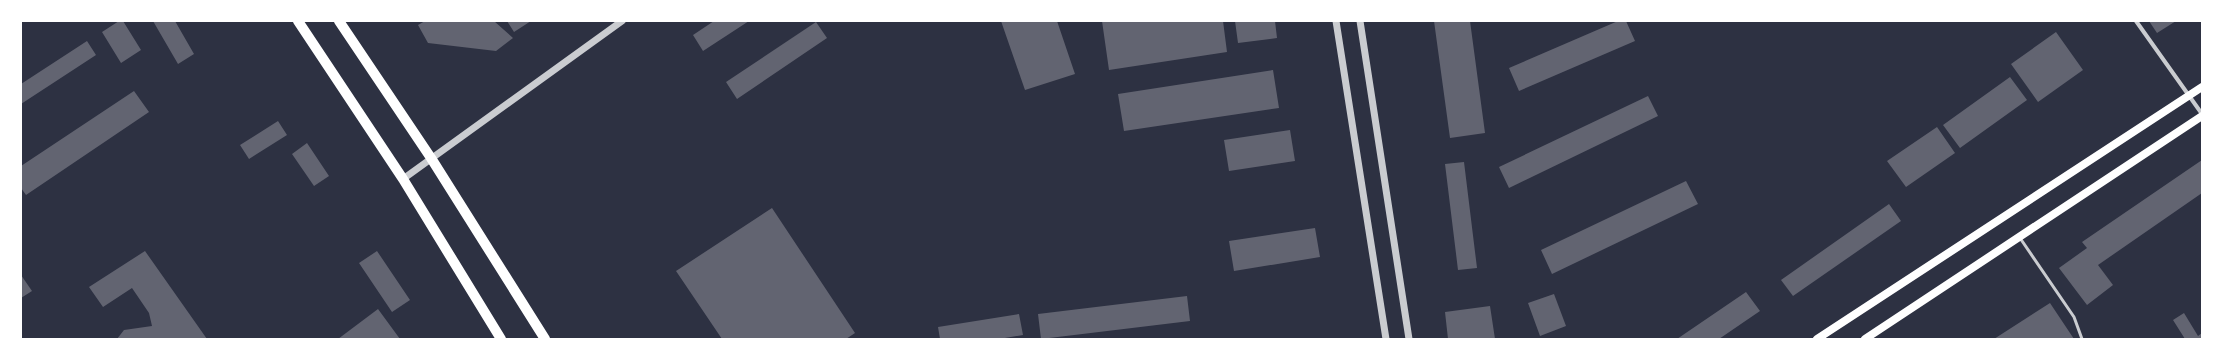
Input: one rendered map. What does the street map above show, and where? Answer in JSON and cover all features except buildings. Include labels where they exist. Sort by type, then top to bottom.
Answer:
[{"type":"main road","points":[[298,21],[403,179],[501,339]]},
{"type":"main road","points":[[340,21],[431,158],[545,339]]},
{"type":"main road","points":[[1817,339],[2189,97],[2202,87]]},
{"type":"main road","points":[[1865,339],[2202,115]]},
{"type":"street","points":[[403,179],[622,21]]},
{"type":"street","points":[[1336,21],[1386,339]]},
{"type":"street","points":[[1360,21],[1409,339]]},
{"type":"street","points":[[2136,21],[2202,115]]},
{"type":"lane","points":[[2019,237],[2074,317],[2082,339]]}]
